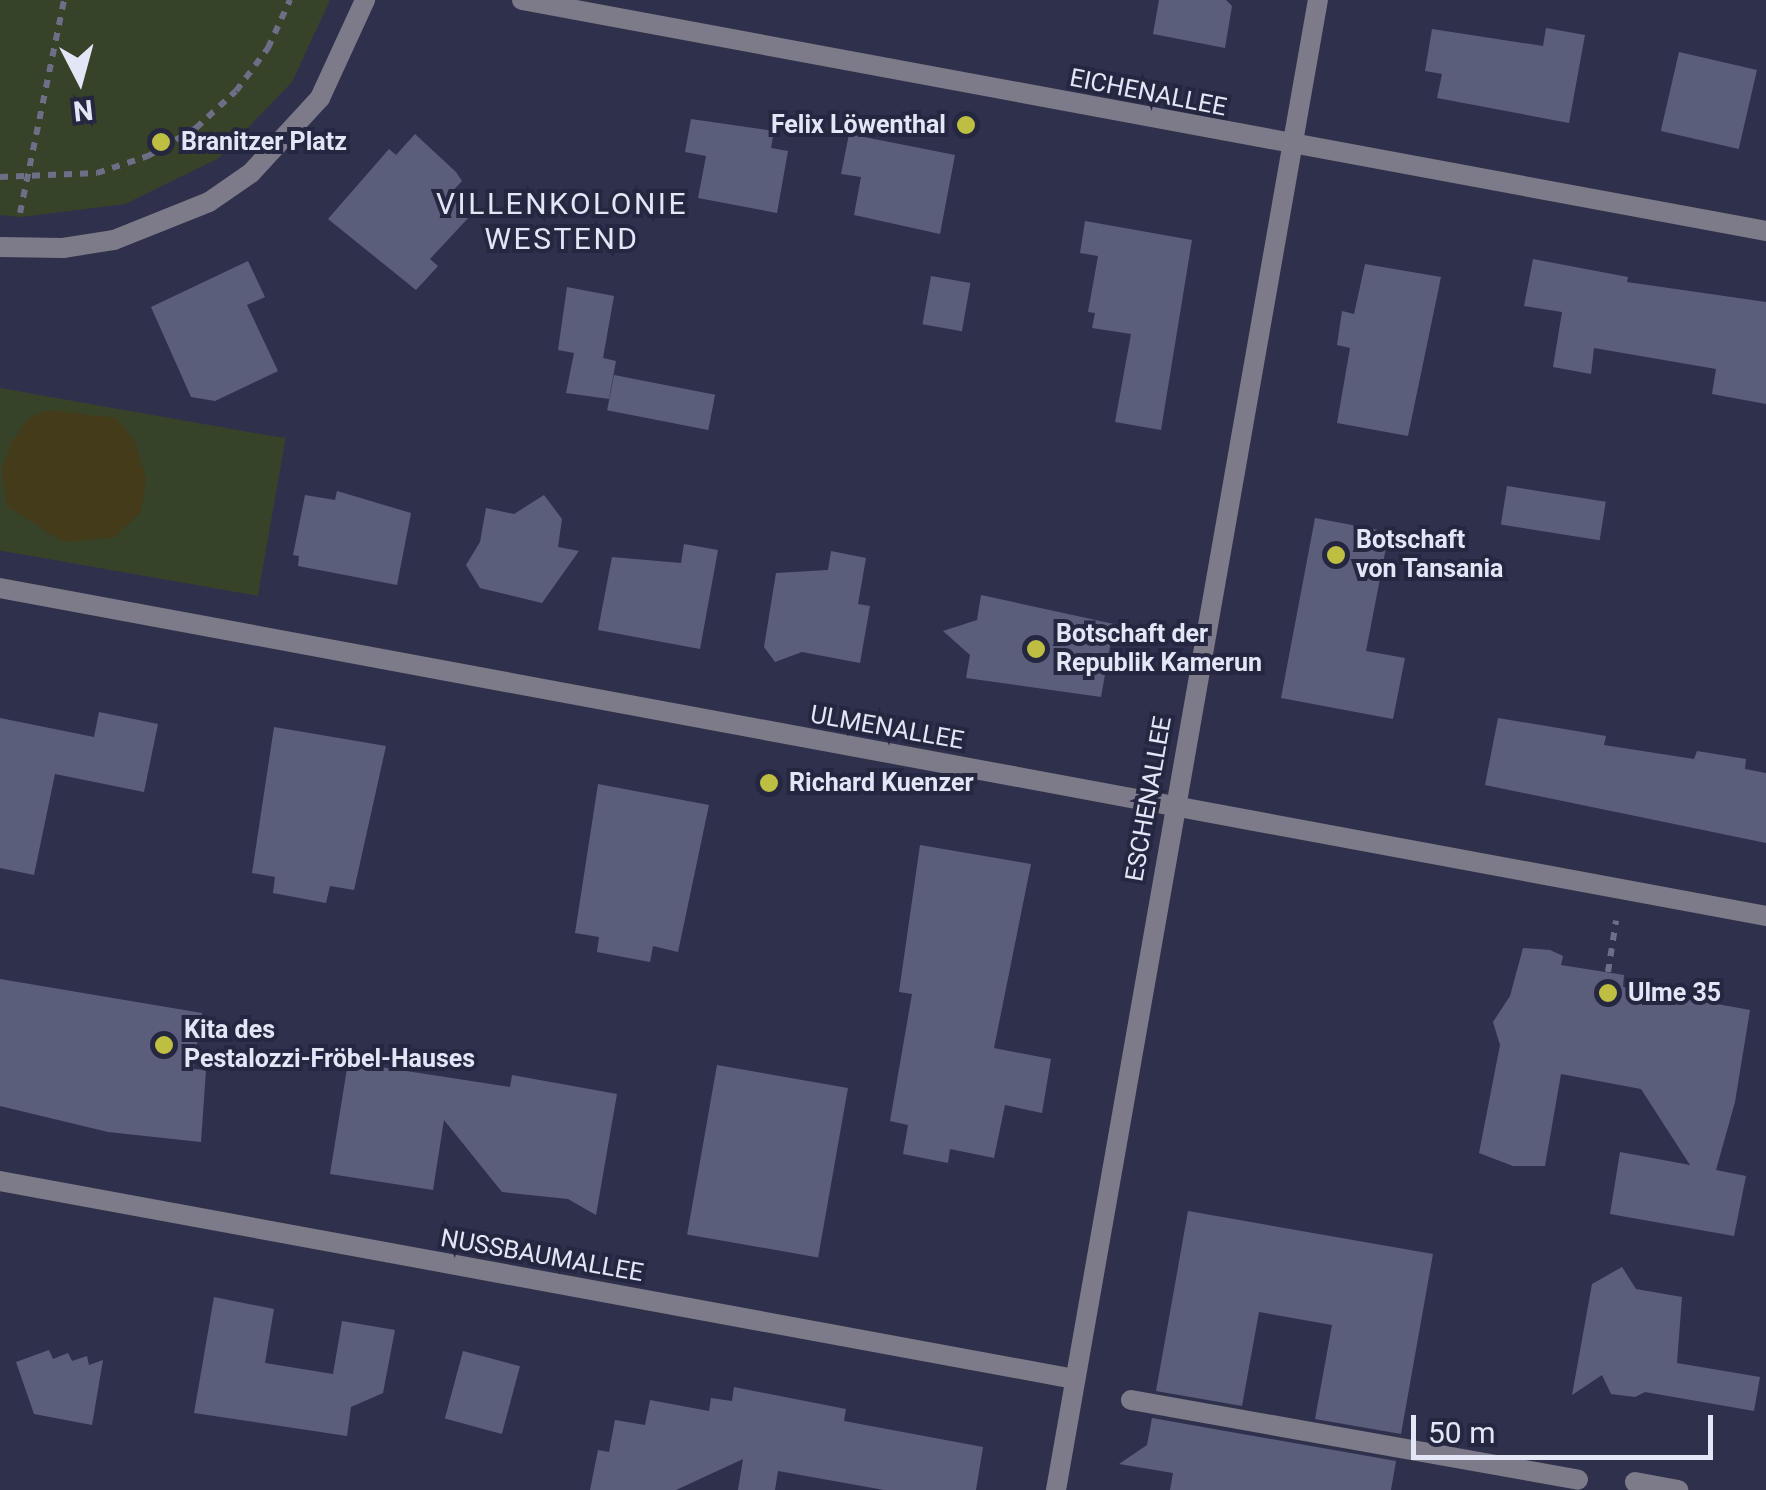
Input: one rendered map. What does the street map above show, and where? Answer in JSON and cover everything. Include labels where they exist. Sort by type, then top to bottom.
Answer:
[{"type":"street","points":[[0,247],[63,248],[114,240],[209,202],[251,174],[320,98],[366,0]]},
{"type":"street","name":"EICHENALLEE","points":[[522,0],[1766,230]]},
{"type":"street","name":"ESCHENALLEE","points":[[1056,1490],[1318,0]]},
{"type":"street","name":"ULMENALLEE","points":[[0,588],[1766,916]]},
{"type":"street","name":"NUSSBAUMALLEE","points":[[0,1182],[1075,1379]]},
{"type":"street","points":[[1130,1400],[1578,1480]]},
{"type":"street","points":[[1635,1482],[1678,1490]]},
{"type":"path","points":[[20,214],[64,0]]},
{"type":"path","points":[[0,177],[26,181],[97,174],[148,156],[196,128],[236,92],[268,48],[290,0]]},
{"type":"path","points":[[1608,972],[1616,921]]},
{"type":"green space","name":"Branitzer Platz","points":[[0,0],[330,0],[292,82],[219,158],[125,204],[21,217],[0,215]]},
{"type":"green space","points":[[0,388],[286,438],[258,596],[0,550]]},
{"type":"sand","points":[[47,410],[116,418],[134,440],[146,477],[141,512],[115,537],[63,542],[7,506],[2,469],[11,443],[29,418]]},
{"type":"building","points":[[1159,0],[1226,0],[1232,6],[1225,48],[1153,34]]},
{"type":"building","points":[[1546,28],[1585,35],[1569,123],[1437,98],[1442,74],[1425,71],[1432,29],[1543,46]]},
{"type":"building","points":[[1679,52],[1757,70],[1739,149],[1661,131]]},
{"type":"building","points":[[691,119],[774,131],[771,148],[788,151],[777,213],[698,198],[706,156],[685,152]]},
{"type":"building","points":[[415,134],[456,172],[462,181],[448,196],[470,216],[430,259],[438,266],[416,290],[328,219],[389,149],[396,155]]},
{"type":"building","points":[[849,134],[955,155],[940,234],[854,215],[861,177],[841,174]]},
{"type":"building","points":[[1085,221],[1192,240],[1161,430],[1115,422],[1131,334],[1092,328],[1095,313],[1088,312],[1098,256],[1080,253]]},
{"type":"building","points":[[1533,259],[1628,277],[1627,282],[1766,302],[1766,404],[1712,394],[1716,369],[1594,348],[1591,374],[1553,367],[1562,312],[1524,306]]},
{"type":"building","points":[[248,261],[265,297],[247,305],[278,371],[215,401],[191,397],[151,307]]},
{"type":"building","points":[[1365,264],[1441,277],[1408,436],[1337,423],[1350,348],[1337,345],[1342,311],[1354,314]]},
{"type":"building","points":[[931,276],[970,283],[962,331],[922,324]]},
{"type":"building","points":[[567,287],[614,296],[603,358],[616,361],[609,399],[566,393],[574,353],[558,350]]},
{"type":"building","points":[[614,375],[715,395],[708,430],[607,410]]},
{"type":"building","points":[[1507,486],[1606,502],[1600,540],[1501,525]]},
{"type":"building","points":[[337,491],[411,513],[397,585],[298,566],[299,556],[293,555],[305,495],[335,500]]},
{"type":"building","points":[[544,495],[562,519],[558,547],[579,551],[542,603],[480,588],[466,565],[480,542],[486,508],[514,514]]},
{"type":"building","points":[[1315,518],[1389,532],[1366,651],[1405,658],[1393,719],[1281,698]]},
{"type":"building","points":[[684,544],[718,550],[700,649],[598,630],[612,557],[681,563]]},
{"type":"building","points":[[831,551],[866,558],[858,604],[870,606],[860,663],[802,652],[775,662],[764,647],[776,573],[828,570]]},
{"type":"building","name":"Botschaft der Republik Kamerun","points":[[981,595],[1114,624],[1101,697],[966,678],[970,655],[943,631],[977,620]]},
{"type":"building","points":[[99,712],[158,724],[144,792],[55,774],[34,875],[0,868],[0,718],[94,737]]},
{"type":"building","points":[[1498,718],[1606,736],[1604,745],[1694,759],[1697,751],[1746,759],[1745,769],[1766,773],[1766,843],[1485,785]]},
{"type":"building","points":[[274,727],[386,746],[354,890],[330,886],[326,903],[273,893],[275,877],[252,873]]},
{"type":"building","points":[[598,784],[709,805],[678,952],[653,946],[650,962],[597,952],[599,937],[575,933]]},
{"type":"building","points":[[920,845],[1031,864],[994,1048],[1051,1059],[1042,1113],[1005,1105],[994,1158],[950,1149],[948,1163],[903,1154],[908,1125],[890,1121],[912,994],[899,992]]},
{"type":"building","points":[[1523,948],[1550,950],[1563,956],[1561,965],[1624,975],[1623,987],[1750,1010],[1735,1102],[1716,1170],[1746,1176],[1734,1236],[1610,1214],[1620,1152],[1690,1165],[1641,1089],[1561,1074],[1545,1166],[1513,1166],[1479,1153],[1500,1045],[1493,1022],[1510,996]]},
{"type":"building","points":[[0,979],[202,1013],[193,1069],[206,1070],[201,1142],[108,1132],[0,1106]]},
{"type":"building","points":[[348,1062],[510,1087],[512,1075],[617,1094],[596,1215],[568,1199],[502,1192],[444,1120],[433,1190],[330,1174]]},
{"type":"building","points":[[717,1065],[848,1088],[818,1257],[687,1234]]},
{"type":"building","points":[[1188,1211],[1433,1254],[1401,1434],[1315,1419],[1332,1325],[1259,1312],[1242,1406],[1156,1391]]},
{"type":"building","points":[[1622,1267],[1636,1289],[1682,1297],[1677,1363],[1760,1377],[1754,1411],[1645,1392],[1635,1397],[1611,1394],[1602,1375],[1572,1395],[1592,1284]]},
{"type":"building","points":[[214,1297],[274,1309],[265,1363],[333,1374],[342,1321],[395,1330],[383,1393],[351,1407],[347,1436],[194,1413]]},
{"type":"building","points":[[49,1350],[53,1359],[68,1353],[72,1361],[87,1356],[89,1365],[103,1360],[92,1425],[34,1414],[16,1362]]},
{"type":"building","points":[[463,1351],[520,1366],[502,1434],[445,1419]]},
{"type":"building","points":[[734,1387],[846,1409],[844,1421],[983,1447],[976,1490],[884,1490],[778,1471],[775,1490],[738,1490],[743,1459],[676,1490],[590,1490],[598,1450],[609,1452],[615,1420],[645,1425],[650,1400],[709,1411],[711,1398],[732,1401]]},
{"type":"building","points":[[1152,1418],[1396,1461],[1391,1490],[1170,1490],[1173,1473],[1119,1464],[1147,1445]]},
{"type":"place","name":"Felix Löwenthal","points":[[966,125]]},
{"type":"place","name":"Branitzer Platz","points":[[161,142]]},
{"type":"place","name":"Botschaft von Tansania","points":[[1336,555]]},
{"type":"place","name":"Botschaft der Republik Kamerun","points":[[1036,649]]},
{"type":"place","name":"Richard Kuenzer","points":[[769,783]]},
{"type":"place","name":"Ulme 35","points":[[1608,993]]},
{"type":"place","name":"Kita des Pestalozzi-Fröbel-Hauses","points":[[164,1045]]},
{"type":"district","name":"VILLENKOLONIE WESTEND","points":[[562,221]]}]
